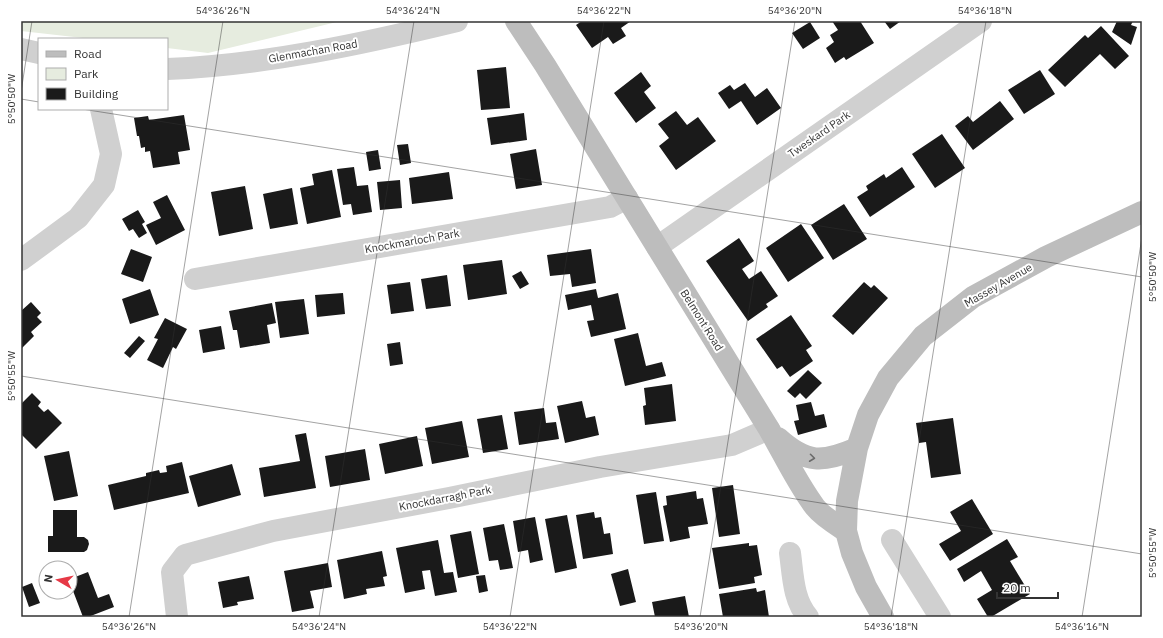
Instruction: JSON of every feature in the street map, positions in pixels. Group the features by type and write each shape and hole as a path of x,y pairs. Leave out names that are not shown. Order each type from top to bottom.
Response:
{"main road":[{"name":"Belmont Road","path":"516,21 545,64 769,429 815,507 829,520 846,531"},
{"name":"Massey Avenue","path":"846,531 847,501 857,448 868,416 888,378 923,336 973,297 1046,257 1142,212"},
{"path":"769,429 790,449 811,459 839,456 857,448"},
{"path":"846,531 852,553 866,587 883,617"}],"street":[{"name":"Glenmachan Road","path":"168,69 286,57 380,40 457,21"},
{"name":"Tweskard Park","path":"657,247 981,21"},
{"path":"21,49 38,53"},
{"path":"21,260 78,218 104,185 111,154 102,110"},
{"name":"Knockmarloch Park","path":"195,279 610,207 627,198"},
{"name":"Knockdarragh Park","path":"177,617 172,572 185,554 273,531 600,467 732,445 769,429"},
{"path":"892,540 940,617"},
{"path":"790,553 794,583 799,604 808,617"}],"green space":[{"path":"21,21 341,21 208,53 168,48 168,38 83,38 21,31"}],"building":[{"path":"582,21 631,21 621,28 626,36 613,44 608,37 592,48 576,25"},
{"path":"832,21 860,21 874,43 846,60 844,57 835,63 826,48 834,42 830,35 838,30"},
{"path":"884,21 901,21 890,29"},
{"path":"1117,21 1133,21 1131,25 1137,27 1131,45 1112,32"},
{"path":"810,22 820,38 803,49 792,33"},
{"path":"1101,26 1129,56 1115,69 1100,54 1065,87 1048,70 1085,35 1088,38"},
{"path":"506,67 510,108 481,110 477,70"},
{"path":"1040,70 1055,94 1024,114 1008,90"},
{"path":"641,72 651,86 644,92 656,108 636,123 614,93"},
{"path":"745,83 755,97 767,88 781,108 757,125 741,101 729,109 718,93 730,85 734,90"},
{"path":"1000,101 1014,119 973,150 955,126 968,116 973,122"},
{"path":"676,111 687,125 698,117 716,141 676,170 659,146 669,138 658,124"},
{"path":"524,113 527,140 491,145 487,118"},
{"path":"184,115 190,150 178,152 180,164 153,168 150,151 145,152 145,147 141,148 134,118 148,116 149,120"},
{"path":"942,134 965,168 935,188 912,154"},
{"path":"408,144 411,163 400,165 397,145"},
{"path":"536,149 542,185 516,189 510,154"},
{"path":"378,150 381,169 369,171 366,152"},
{"path":"354,167 357,186 368,185 372,212 353,215 351,204 343,205 337,169"},
{"path":"902,167 915,187 870,217 857,197 868,190 866,186 884,174 886,178"},
{"path":"332,170 341,217 307,224 300,188 314,185 312,174"},
{"path":"449,172 453,199 412,204 409,178"},
{"path":"400,180 402,208 380,210 377,182"},
{"path":"245,186 253,229 219,236 211,192"},
{"path":"292,188 298,224 270,229 263,194"},
{"path":"167,195 185,230 156,245 146,225 161,218 153,202"},
{"path":"844,204 867,239 833,260 811,225"},
{"path":"138,210 145,222 142,224 147,233 139,238 133,229 129,231 122,219"},
{"path":"801,224 824,258 788,282 766,248"},
{"path":"739,238 754,261 742,269 749,279 761,271 778,296 766,304 768,307 748,321 706,261"},
{"path":"131,249 152,257 143,282 121,274"},
{"path":"591,249 596,283 572,287 570,274 550,276 547,255"},
{"path":"502,260 507,294 468,300 463,265"},
{"path":"521,271 529,284 520,289 512,276"},
{"path":"447,275 451,306 426,309 421,279"},
{"path":"410,282 414,311 391,314 387,285"},
{"path":"864,282 871,288 874,285 888,298 853,335 832,316"},
{"path":"150,289 159,315 130,324 122,299"},
{"path":"596,289 598,298 618,293 626,329 591,337 587,321 594,320 591,305 568,310 565,295"},
{"path":"343,293 345,314 317,317 315,295"},
{"path":"304,299 309,334 280,338 275,302"},
{"path":"31,302 41,313 37,317 42,322 31,332 34,336 21,349 21,311"},
{"path":"272,303 276,323 267,325 270,343 240,348 237,330 233,330 229,311"},
{"path":"791,315 812,346 806,350 813,361 790,377 782,366 777,369 756,339"},
{"path":"165,318 187,329 176,349 173,347 163,368 147,360 158,339 154,338"},
{"path":"221,326 225,349 203,353 199,330"},
{"path":"638,333 646,366 662,362 666,376 625,386 614,339"},
{"path":"139,336 145,341 130,358 124,353"},
{"path":"400,342 403,364 390,366 387,344"},
{"path":"808,370 822,383 806,399 800,393 795,398 787,391"},
{"path":"672,384 676,421 645,425 643,406 646,405 644,388"},
{"path":"32,393 41,402 38,406 44,412 48,409 62,423 36,449 21,434 21,404"},
{"path":"582,401 586,418 595,416 599,435 565,443 557,406"},
{"path":"811,402 815,416 824,414 827,427 798,435 794,421 799,420 796,405"},
{"path":"544,408 546,423 556,422 559,439 519,445 514,412"},
{"path":"502,415 508,449 483,453 477,419"},
{"path":"953,418 961,474 931,478 926,442 919,443 916,423"},
{"path":"462,421 469,457 432,464 425,428"},
{"path":"306,433 316,488 264,497 259,468 300,461 295,435"},
{"path":"417,436 423,466 385,474 379,444"},
{"path":"365,449 370,480 330,487 325,456"},
{"path":"69,451 78,496 54,501 44,456"},
{"path":"182,462 189,493 114,510 108,485 146,476 146,473 159,470 160,473 167,472 166,466"},
{"path":"232,464 241,495 198,507 189,476"},
{"path":"733,485 740,534 719,537 712,488"},
{"path":"696,491 697,499 703,498 708,524 688,527 690,538 670,542 663,506 667,505 666,496"},
{"path":"656,492 664,541 644,544 636,495"},
{"path":"972,499 993,534 950,561 939,544 961,531 950,512"},
{"path":"53,510 77,510 77,537 84,537 88,540 89,544 87,550 84,552 48,552 48,536 53,536"},
{"path":"594,512 595,518 601,517 604,534 610,533 613,554 583,559 576,515"},
{"path":"567,515 577,568 555,573 545,519"},
{"path":"535,517 543,560 530,563 528,550 518,552 513,521"},
{"path":"504,524 513,568 500,570 498,560 489,561 483,528"},
{"path":"471,531 479,574 458,578 450,535"},
{"path":"1007,539 1018,557 1010,561 1030,594 991,617 988,617 977,599 992,590 981,571 964,582 957,569"},
{"path":"438,540 444,573 453,572 457,592 435,596 430,570 422,571 425,589 405,593 396,548"},
{"path":"749,543 749,546 757,545 762,575 754,577 755,583 719,589 712,548"},
{"path":"382,551 387,576 383,577 385,586 366,589 367,594 344,599 337,560"},
{"path":"328,563 332,587 310,591 314,608 292,612 284,571"},
{"path":"628,569 636,602 620,606 611,574"},
{"path":"88,572 98,598 109,594 114,607 88,617 83,617 76,600 78,600 78,576"},
{"path":"485,575 488,591 479,593 476,576"},
{"path":"249,576 254,599 237,602 238,605 223,608 218,582"},
{"path":"32,583 40,603 29,607 22,587"},
{"path":"756,588 757,592 765,590 769,617 723,617 719,594"},
{"path":"685,596 689,617 655,617 652,602"}]}
